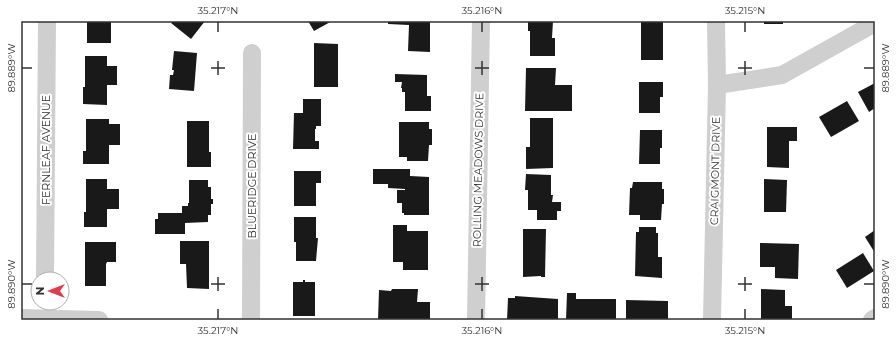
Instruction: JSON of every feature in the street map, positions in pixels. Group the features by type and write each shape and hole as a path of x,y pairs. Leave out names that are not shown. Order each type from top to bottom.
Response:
{"street":[{"name":"FERNLEAF AVENUE","path":"45,271 47,21"},
{"name":"ROLLING MEADOWS DRIVE","path":"476,320 481,21"},
{"name":"CRAIGMONT DRIVE","path":"712,320 717,85 716,21"},
{"path":"717,85 782,75 875,23"},
{"name":"BLUERIDGE DRIVE","path":"251,320 252,53"},
{"path":"21,318 45,314 99,320"}],"building":[{"path":"87,21 111,21 111,43 87,43"},
{"path":"173,21 205,21 191,39 171,23"},
{"path":"308,21 332,21 314,31"},
{"path":"388,21 430,21 430,52 408,51 409,25 388,24"},
{"path":"528,21 553,21 552,38 555,38 555,56 530,56 530,31 528,31"},
{"path":"641,21 663,21 663,60 641,60"},
{"path":"764,21 783,21 783,24 764,24"},
{"path":"314,43 338,44 338,87 314,87"},
{"path":"174,51 197,53 194,91 169,89 170,75 173,75 174,70 172,70"},
{"path":"85,56 107,56 107,66 117,66 117,85 107,85 107,105 83,104 83,87 85,87"},
{"path":"526,68 556,68 555,85 572,85 572,111 525,111"},
{"path":"395,74 427,75 427,96 431,96 431,111 405,111 405,92 402,92 402,82 395,82"},
{"path":"639,82 663,82 663,97 660,97 660,113 639,113"},
{"path":"875,83 875,108 869,112 858,92"},
{"path":"303,99 321,99 321,126 316,126 315,129 315,141 319,141 319,149 293,149 294,113 303,113"},
{"path":"847,101 859,121 831,137 819,117"},
{"path":"530,118 553,118 553,168 526,169 526,147 530,147"},
{"path":"86,119 109,119 109,124 120,124 120,145 109,145 109,164 83,164 83,151 86,151"},
{"path":"187,121 209,121 209,152 211,152 211,167 187,167"},
{"path":"399,122 429,122 429,129 432,129 432,145 429,145 428,161 407,161 407,157 399,157"},
{"path":"767,127 797,127 797,141 789,141 789,168 767,167"},
{"path":"640,130 662,130 660,164 639,164"},
{"path":"373,169 410,169 410,176 429,177 429,215 404,215 404,213 402,213 402,203 397,203 397,190 405,189 388,188 388,184 373,184"},
{"path":"294,171 321,171 321,183 316,183 316,206 294,206"},
{"path":"526,174 551,175 551,195 553,195 552,202 561,202 561,211 557,211 557,220 537,220 537,210 528,210 528,190 525,190"},
{"path":"86,179 107,179 107,189 119,189 119,209 107,209 107,227 84,227 84,212 86,212"},
{"path":"764,179 787,180 786,212 764,212"},
{"path":"189,180 208,180 208,187 211,187 211,199 213,199 213,204 211,204 211,215 208,215 208,222 185,223 185,234 155,234 155,219 158,219 158,213 182,213 182,206 188,206"},
{"path":"633,182 662,182 662,189 664,189 664,204 662,204 661,220 640,220 640,215 629,215 630,188 632,188"},
{"path":"294,217 316,217 316,238 318,238 316,261 296,261"},
{"path":"393,225 407,225 407,231 428,231 428,270 403,270 403,262 393,262"},
{"path":"639,227 656,227 656,233 658,233 658,257 662,257 662,278 635,276 636,232 639,232"},
{"path":"523,229 546,229 545,277 523,277"},
{"path":"875,230 875,253 865,237"},
{"path":"180,241 209,241 209,289 187,288 186,264 180,264"},
{"path":"85,242 116,242 116,262 107,262 106,264 106,286 85,286"},
{"path":"760,243 799,244 798,279 775,278 775,267 760,267"},
{"path":"863,253 874,271 847,288 836,270"},
{"path":"303,280 305,280 305,282 315,282 315,316 293,316 293,282 303,282"},
{"path":"392,289 418,289 417,302 430,302 430,320 378,320 379,290 391,291"},
{"path":"761,289 785,290 785,306 792,306 792,320 761,320"},
{"path":"567,293 576,293 576,299 616,299 616,320 566,320"},
{"path":"515,296 558,299 558,320 507,320 508,298 515,298"},
{"path":"626,300 668,301 668,320 626,320"}]}
